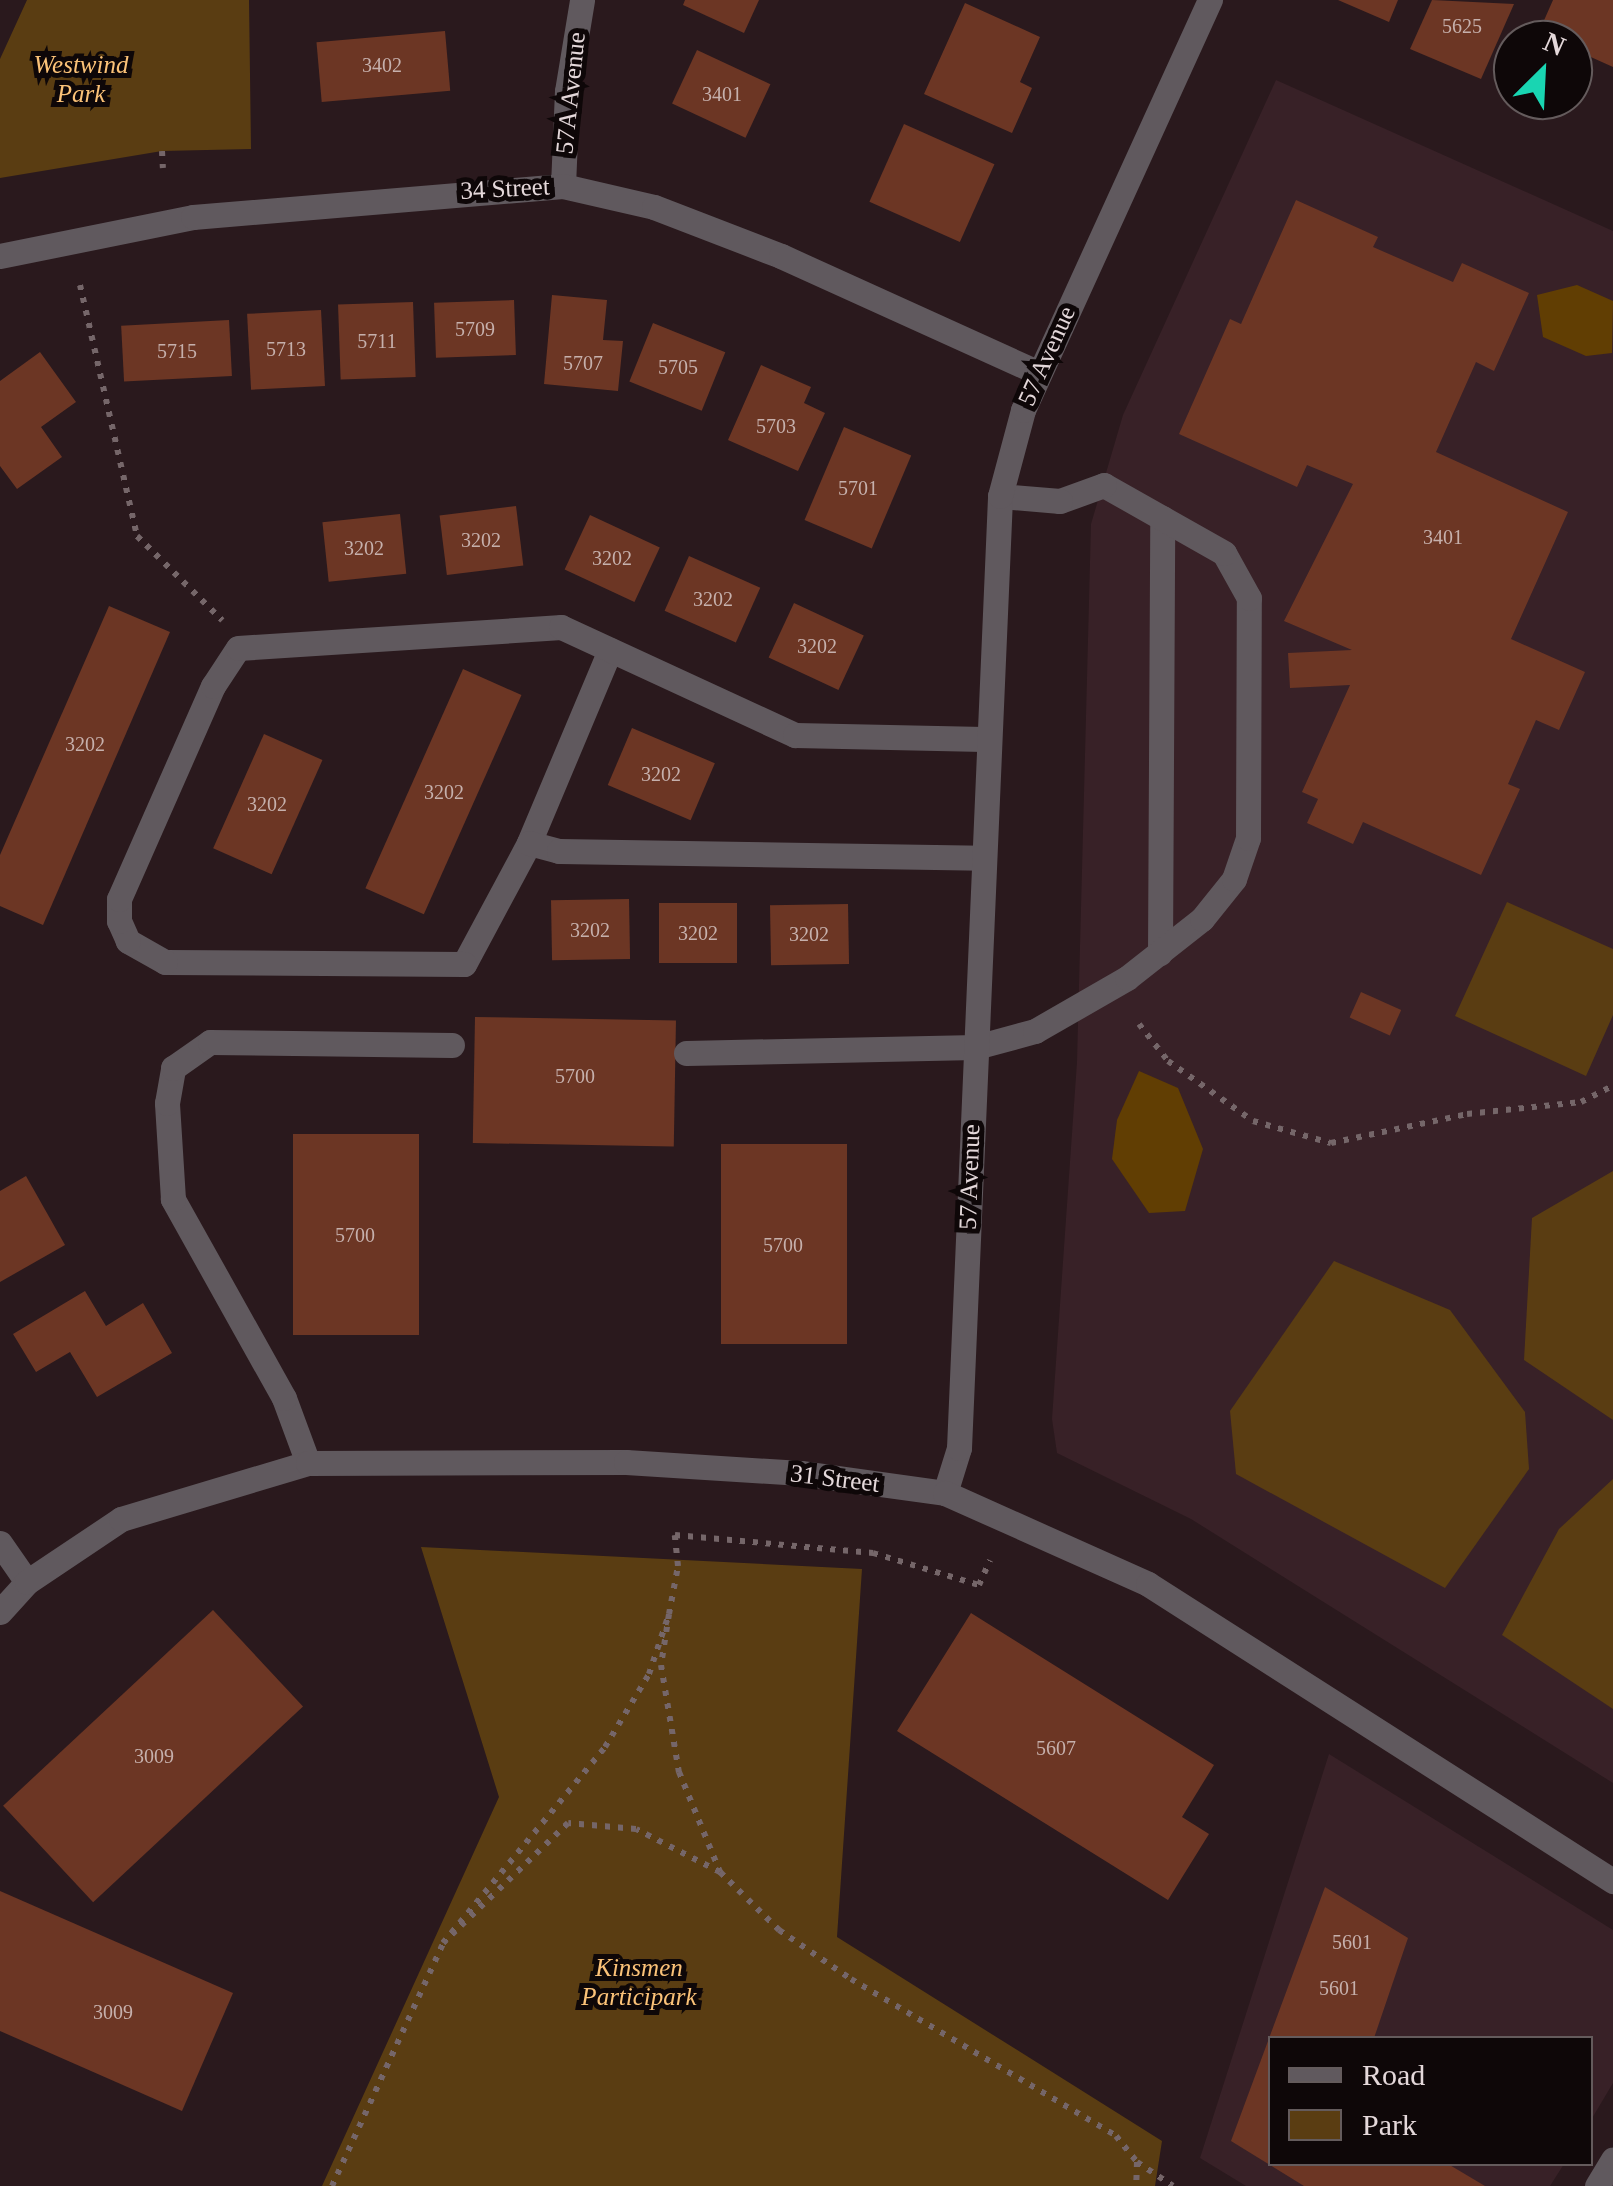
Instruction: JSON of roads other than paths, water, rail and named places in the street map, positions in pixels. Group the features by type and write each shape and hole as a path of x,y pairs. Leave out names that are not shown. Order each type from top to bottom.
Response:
{"street":[{"name":"57A Avenue","path":"563,186 567,91 582,0"},
{"name":"57 Avenue","path":"944,1493 960,1448 984,739 1000,496 1008,449 1210,0"},
{"name":"34 Street","path":"0,256 193,217 563,186 654,207 781,256 1039,373"},
{"path":"686,1053 976,1047 1034,1031 1160,953 1202,919 1234,879 1248,838 1249,598 1224,553 1104,486 1060,502 1000,496"},
{"path":"1160,953 1162,518"},
{"path":"610,650 529,843 464,964 165,962 128,941 119,922 119,899 213,686 238,648 561,627 796,735 984,739"},
{"path":"529,843 559,851 982,858"},
{"path":"308,1463 284,1398 172,1200 166,1103 174,1068 210,1042 452,1045"},
{"name":"31 Street","path":"28,1582 121,1519 308,1463 626,1462 801,1473 944,1493 1148,1584 1613,1880"},
{"path":"0,1542 28,1582 0,1612"},
{"path":"1597,2186 1613,2160"}],"park label":[{"name":"Westwind Park","path":"81,80"},
{"name":"Kinsmen Participark","path":"639,1984"}]}
